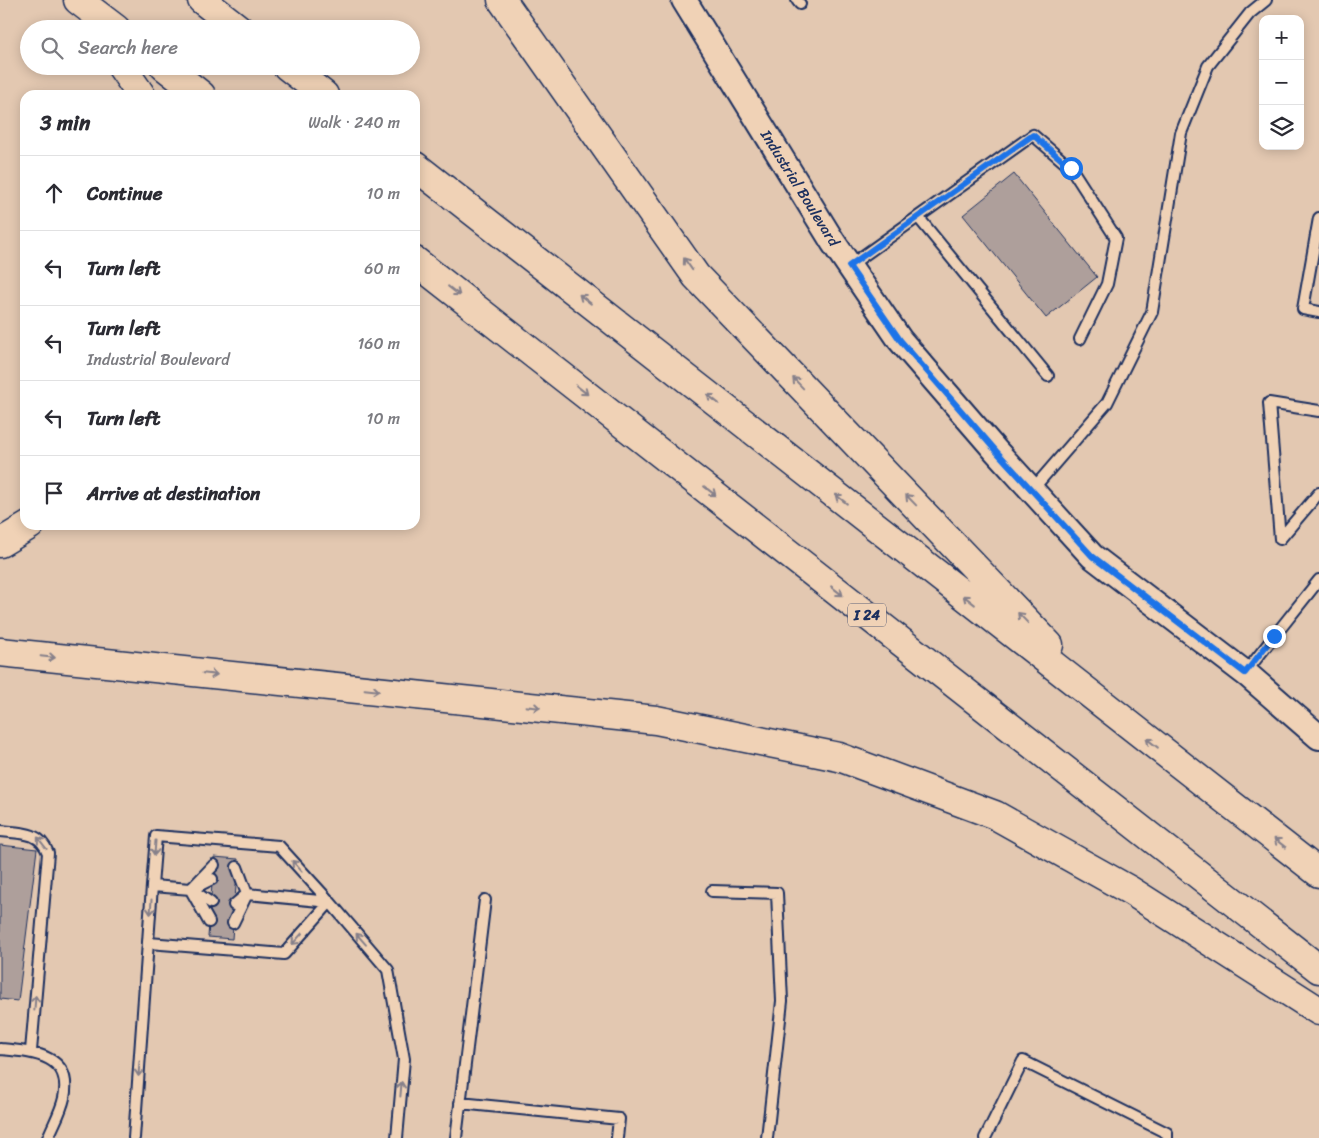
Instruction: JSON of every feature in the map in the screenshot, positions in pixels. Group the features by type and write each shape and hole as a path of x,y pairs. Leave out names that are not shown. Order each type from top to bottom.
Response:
{"highway":[{"path":"74,0 88,20"},
{"path":"78,0 104,20"},
{"path":"202,0 228,20"},
{"path":"502,0 696,276 1117,716"},
{"path":"127,75 138,90"},
{"path":"175,75 195,90"},
{"path":"298,75 318,90"},
{"path":"420,170 1319,873"},
{"name":"I 24","path":"420,265 1319,970"},
{"path":"0,542 21,530"},
{"path":"0,652 656,720 840,757 995,815 1130,890 1319,1011"}],"street":[{"name":"Industrial Boulevard","path":"684,0 849,266 900,340 1092,556 1245,673 1319,737"}],"lane":[{"path":"1032,490 1107,403 1152,312 1180,133 1208,66 1250,13 1266,0"},
{"path":"849,266 1033,135 1071,168 1116,238 1107,284 1080,339"},
{"path":"918,217 1048,376"},
{"path":"1319,218 1303,309 1319,312"},
{"path":"1319,411 1269,402 1280,539 1319,493"},
{"path":"1245,673 1319,580"},
{"path":"0,831 27,833 38,837 48,853 31,1052"},
{"path":"134,1138 156,836 279,846 388,970 404,1059 396,1138"},
{"path":"191,889 214,865"},
{"path":"233,923 247,894 237,867"},
{"path":"152,886 191,889 212,880"},
{"path":"236,881 247,894 330,902"},
{"path":"191,889 211,903"},
{"path":"191,889 209,922"},
{"path":"712,891 777,893 782,1001 767,1138"},
{"path":"234,905 247,894"},
{"path":"456,1138 485,900"},
{"path":"149,943 284,954 330,902"},
{"path":"0,1049 31,1052 49,1057 61,1070 65,1084 64,1099 48,1138"},
{"path":"985,1138 1024,1061 1167,1133 1167,1138"},
{"path":"460,1103 619,1118 617,1138"}],"building":[{"path":"1014,174 1097,277 1046,318 963,215"},
{"path":"0,845 37,849 18,1001 0,999"},
{"path":"214,857 238,859 232,939 208,937"}],"route":[{"path":"1071,168 1033,135 849,266 900,340 996,451 1092,556 1245,673 1274,636"}]}
